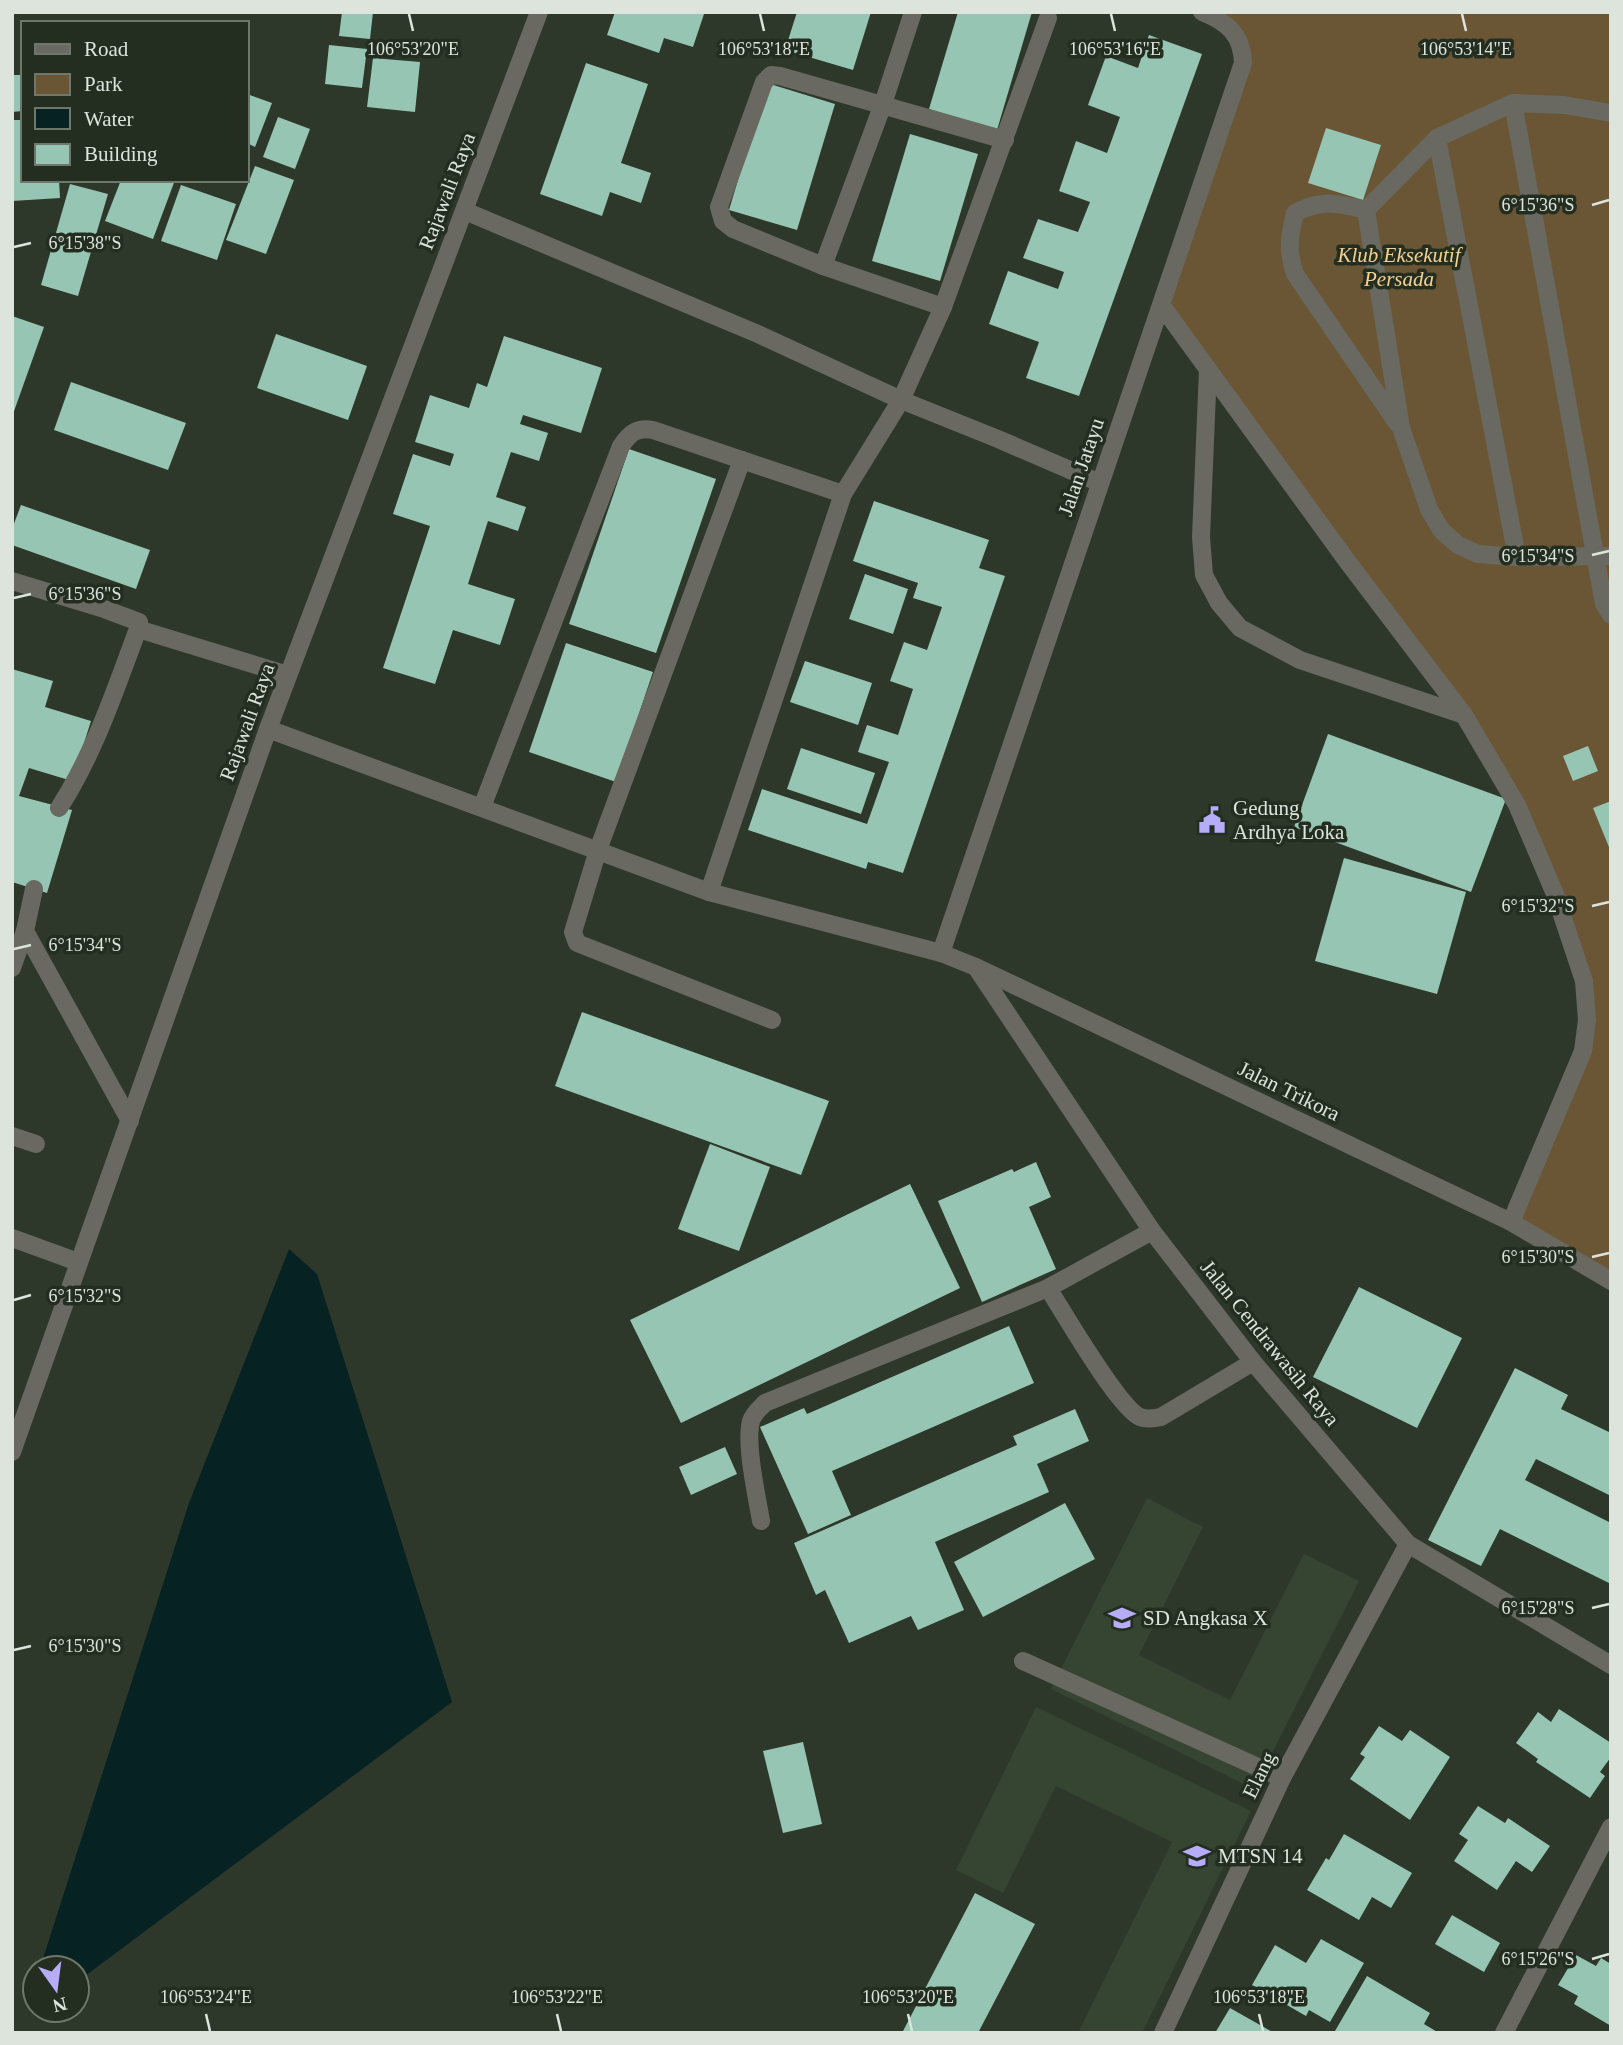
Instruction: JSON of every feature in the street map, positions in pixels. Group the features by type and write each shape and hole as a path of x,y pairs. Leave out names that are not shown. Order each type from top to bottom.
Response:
{"street":[{"name":"Rajawali Raya","path":"12,1452 268,729 538,12"},
{"path":"823,266 883,104 913,12"},
{"name":"Jalan Jatayu","path":"941,953 1243,63 1242,52 1230,27 1223,20 1202,12"},
{"path":"709,892 843,494 901,400 943,307 1048,18"},
{"path":"943,307 823,266 733,229 723,221 720,214 722,200 764,82 771,75 779,76 1005,140"},
{"path":"1366,210 1437,138 1513,103 1564,105 1611,113"},
{"path":"1513,103 1604,555 1604,604 1611,615"},
{"path":"1437,138 1517,557"},
{"path":"1366,210 1336,203 1313,204 1295,213 1289,237 1289,256 1295,274 1401,428"},
{"path":"1366,210 1401,428 1429,509 1441,530 1458,545 1478,554 1517,557 1604,555"},
{"path":"464,211 758,334 901,400 1100,483"},
{"path":"1162,306 1347,561 1464,715 1517,805 1555,894 1584,981 1587,1020 1583,1051 1511,1222"},
{"path":"1208,369 1201,537 1204,575 1219,603 1240,628 1300,660 1464,715"},
{"path":"482,807 626,438 638,429 646,429 843,494"},
{"path":"742,460 598,850 573,932 577,943 772,1020"},
{"path":"12,581 139,622 99,735 59,808"},
{"path":"138,629 288,675"},
{"name":"Jalan Trikora","path":"268,729 709,892 941,953 976,967 1511,1222 1611,1281"},
{"path":"12,968 25,931 34,888"},
{"path":"25,931 130,1121"},
{"name":"Jalan Cendrawasih Raya","path":"976,967 1152,1231 1253,1362 1408,1544 1611,1665"},
{"path":"12,1136 36,1144"},
{"path":"761,1521 751,1456 750,1429 754,1415 765,1404 1048,1288 1152,1231"},
{"path":"12,1238 78,1262"},
{"path":"1048,1288 1112,1387 1140,1417 1161,1417 1253,1362"},
{"name":"Elang","path":"1163,2033 1282,1778 1408,1544"},
{"path":"1023,1661 1282,1778"},
{"path":"1504,2033 1611,1827"}],"shaded area":[{"name":"SD Angkasa X","path":"1147,1498 1203,1527 1139,1655 1230,1700 1304,1554 1359,1581 1254,1789 1051,1689"},
{"name":"MTSN 14","path":"1036,1707 1251,1811 1142,2033 1078,2033 1172,1842 1056,1786 1003,1893 956,1870"}],"green space":[{"name":"Klub Eksekutif Persada","path":"1207,12 1611,12 1611,1281 1511,1222 1587,1020 1584,981 1517,805 1162,306 1243,63 1235,35"}],"water":[{"path":"289,1249 317,1274 452,1702 91,1972 91,1954 44,1954 189,1503"}],"building":[{"path":"342,12 373,12 370,39 339,36"},
{"path":"615,12 704,14 693,47 664,38 659,53 607,35"},
{"path":"797,12 871,12 853,70 785,50"},
{"path":"958,12 1032,12 997,130 929,109"},
{"path":"1149,35 1202,54 1079,396 1026,378 1039,342 989,324 1008,271 1058,289 1064,272 1023,258 1038,219 1078,232 1090,202 1059,191 1076,141 1107,153 1120,117 1088,105 1106,56 1138,68"},
{"path":"329,45 367,49 362,88 325,84"},
{"path":"373,58 420,62 415,112 367,107"},
{"path":"586,63 648,84 621,163 651,173 641,203 610,192 602,216 540,194"},
{"path":"12,75 21,75 21,111 12,112"},
{"path":"767,83 835,104 797,230 729,210"},
{"path":"248,94 272,103 255,147 248,144"},
{"path":"278,117 310,129 295,169 263,157"},
{"path":"12,120 21,120 21,182 59,182 60,198 12,201"},
{"path":"1326,128 1381,145 1363,200 1308,183"},
{"path":"910,134 978,154 940,281 872,261"},
{"path":"255,166 294,180 266,254 226,240"},
{"path":"120,182 174,182 153,239 105,221"},
{"path":"70,184 108,194 78,296 41,285"},
{"path":"181,185 236,204 217,260 161,241"},
{"path":"12,316 44,327 13,414 12,414"},
{"path":"276,334 367,366 348,420 257,388"},
{"path":"504,336 602,368 581,433 523,415 520,424 548,433 539,461 511,452 496,497 526,507 518,531 488,521 468,584 515,599 500,645 453,630 435,684 383,668 430,526 393,514 413,454 450,466 454,454 415,442 430,395 469,408 477,383 487,387"},
{"path":"71,382 186,423 168,470 54,430"},
{"path":"629,449 716,479 656,653 569,624"},
{"path":"874,501 989,540 979,568 1005,576 903,873 868,862 866,869 748,830 762,789 867,824 889,762 858,752 867,725 898,735 913,689 890,681 904,642 927,650 942,607 913,598 918,583 853,561"},
{"path":"21,505 150,550 136,589 12,545 12,529"},
{"path":"865,574 908,589 893,634 849,619"},
{"path":"566,643 653,672 616,782 529,752"},
{"path":"805,661 872,683 858,725 790,702"},
{"path":"12,669 53,681 45,707 91,721 72,781 29,768 19,796 72,810 47,893 12,882"},
{"path":"1328,734 1506,799 1471,892 1294,827"},
{"path":"1588,746 1598,771 1573,781 1563,756"},
{"path":"801,748 875,773 861,814 787,789"},
{"path":"1611,801 1611,852 1593,808"},
{"path":"1344,858 1466,892 1437,994 1315,961"},
{"path":"582,1012 829,1101 801,1175 555,1086"},
{"path":"710,1144 770,1167 739,1251 678,1229"},
{"path":"1036,1162 1051,1197 1029,1207 1056,1269 982,1302 938,1201 1012,1169 1014,1172"},
{"path":"910,1184 960,1288 681,1423 630,1320"},
{"path":"1359,1287 1462,1338 1417,1428 1313,1377"},
{"path":"1009,1326 1034,1383 832,1471 851,1515 808,1534 760,1427 804,1408 807,1414"},
{"path":"1515,1368 1568,1395 1561,1409 1611,1433 1611,1496 1536,1459 1525,1480 1611,1523 1611,1584 1500,1529 1481,1566 1428,1540"},
{"path":"1075,1409 1089,1441 1037,1464 1049,1492 935,1542 964,1610 918,1630 911,1616 849,1643 825,1590 816,1595 794,1543 1017,1445 1013,1436"},
{"path":"725,1447 737,1474 691,1495 679,1467"},
{"path":"1065,1503 1095,1559 983,1617 954,1562"},
{"path":"1559,1709 1611,1743 1611,1757 1600,1772 1605,1776 1590,1798 1536,1762 1538,1759 1516,1743 1538,1712 1551,1722"},
{"path":"1379,1726 1402,1741 1410,1730 1450,1757 1410,1820 1350,1779 1365,1757 1360,1754"},
{"path":"803,1742 822,1824 783,1833 763,1751"},
{"path":"1478,1806 1505,1823 1508,1818 1550,1846 1532,1872 1516,1861 1497,1890 1454,1861 1468,1840 1459,1834"},
{"path":"1344,1834 1412,1873 1391,1908 1372,1897 1359,1920 1307,1890"},
{"path":"975,1893 1035,1924 978,2033 902,2033"},
{"path":"1452,1915 1500,1943 1484,1972 1435,1944"},
{"path":"1321,1939 1364,1963 1330,2022 1309,2010 1306,2016 1252,1985 1275,1945 1306,1963"},
{"path":"1576,1955 1596,1966 1601,1958 1611,1964 1611,2026 1574,2004 1578,1996 1558,1985"},
{"path":"1367,1976 1430,2013 1424,2024 1439,2033 1335,2031"},
{"path":"1230,2008 1274,2033 1215,2033"}],"place":[{"name":"Gedung Ardhya Loka","path":"1212,820"},
{"name":"SD Angkasa X","path":"1122,1618"},
{"name":"MTSN 14","path":"1197,1856"}]}
